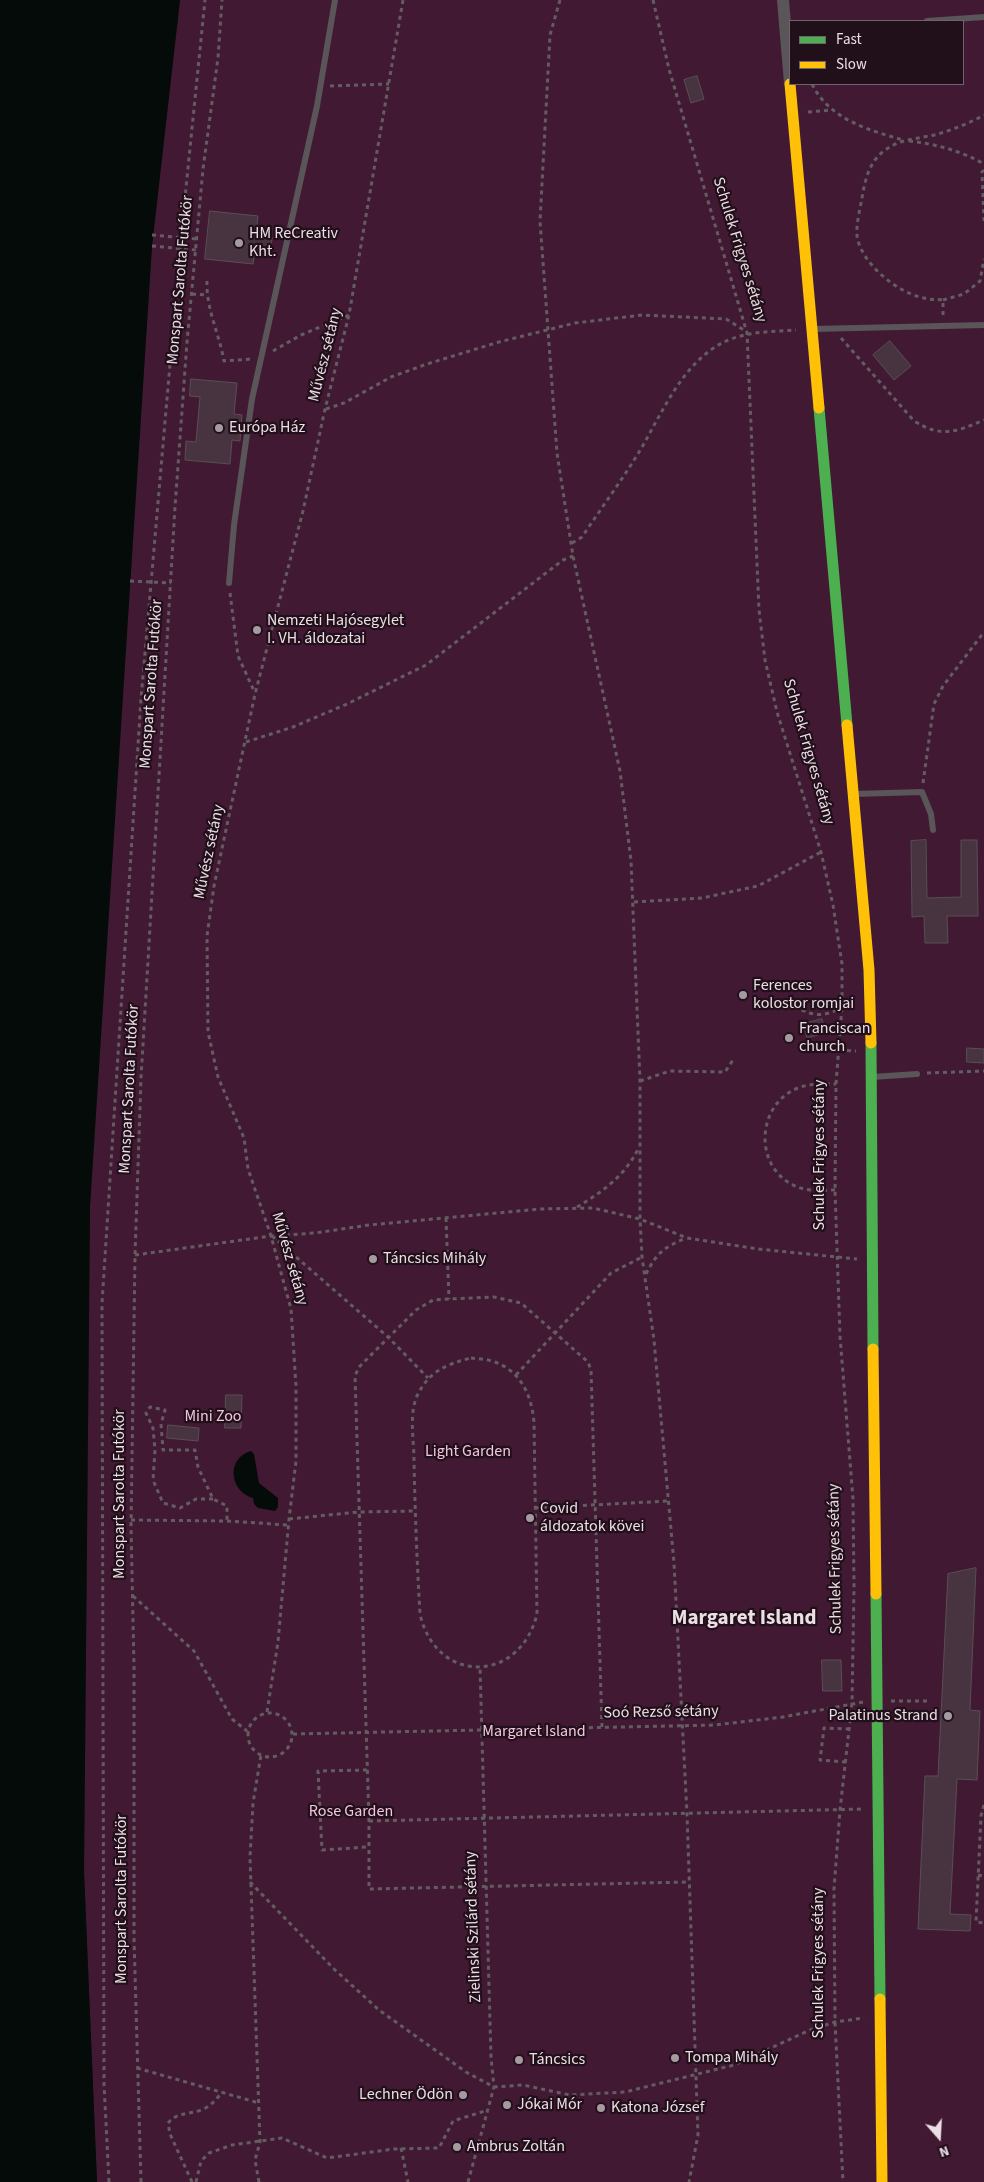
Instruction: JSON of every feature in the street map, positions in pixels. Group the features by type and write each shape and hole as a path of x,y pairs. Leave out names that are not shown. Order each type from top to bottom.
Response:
{"street":[{"name":"Schulek Frigyes sétány","path":"782,0 788,32 789,58"},
{"name":"Schulek Frigyes sétány","path":"790,85 869,970 882,2182"}],"lane":[{"path":"229,582 234,525 252,399 321,86 335,0"},
{"path":"941,20 984,17"},
{"path":"813,329 984,325"},
{"path":"852,794 922,792 930,814 933,830"},
{"path":"871,1077 916,1074"}],"path":[{"path":"109,2182 104,2084 102,1303 115,1081 150,582 181,237 205,0"},
{"name":"Monspart Sarolta Futókör","path":"141,2182 136,2068 131,1520 134,1255 142,1068 171,583 192,294 203,169 218,58 222,0"},
{"name":"Művész sétány","path":"267,1712 278,1642 288,1525 296,1462 296,1386 291,1309 271,1236 248,1168 244,1138 218,1077 208,1032 207,936 212,902 255,694 303,511 325,409 349,314 403,0"},
{"path":"560,0 550,35 540,220 557,453 573,556 620,771 634,902 636,1028 640,1081 639,1146 642,1257 654,1340 669,1500 687,1814 698,2134 689,2182"},
{"name":"Schulek Frigyes sétány","path":"653,0 669,69 747,333 759,610 765,660 777,712 821,852 833,905 842,964 842,1007 836,1084 835,1190 840,1336 853,1499 854,1586 852,1703 840,1810 834,1890 835,2022 843,2182"},
{"path":"321,86 389,84"},
{"path":"813,85 833,110 846,120 904,141 930,143 967,154 984,164"},
{"path":"806,112 833,110"},
{"path":"984,115 938,134 904,141 885,150 876,158 868,172 857,236 869,261 883,276 903,290 923,298 943,300 964,294 980,280 984,259"},
{"path":"984,170 982,172 984,221"},
{"path":"152,235 197,239"},
{"path":"152,246 196,250"},
{"path":"207,280 206,295 208,308 220,340 224,361 261,358 301,335 349,314"},
{"path":"192,294 206,295"},
{"path":"943,300 943,326"},
{"path":"325,409 344,403 391,377 427,364 547,330 575,324 642,315 726,319 747,333"},
{"path":"832,328 914,420 929,430 946,432 964,429 984,420"},
{"path":"572,543 582,537 636,458 671,396 692,368 715,347 747,333 813,329"},
{"path":"246,742 293,728 426,665 562,560 573,556"},
{"path":"130,581 171,583"},
{"path":"229,582 238,656 255,694"},
{"path":"922,792 934,704 943,686 984,632"},
{"path":"634,902 702,898 758,886 821,852"},
{"path":"794,1008 814,1014 834,1012 842,1007"},
{"path":"839,1050 850,1051"},
{"path":"640,1081 670,1072 726,1072 734,1060"},
{"path":"916,1074 984,1071"},
{"path":"835,1190 810,1190 794,1186 779,1175 769,1161 764,1144 765,1126 772,1110 784,1096 799,1088 816,1084 836,1084"},
{"path":"576,1208 613,1183 631,1164 639,1146"},
{"path":"134,1255 369,1225 540,1208 593,1208 640,1219 687,1238 837,1258"},
{"path":"446,1218 449,1298"},
{"path":"271,1236 388,1337 428,1378"},
{"path":"645,1275 654,1258 666,1247 687,1238"},
{"path":"516,1376 611,1273 642,1257"},
{"path":"602,1727 591,1370 588,1362 521,1303 494,1297 433,1300 416,1310 388,1337 359,1367 355,1376 364,1732 369,1821 367,1847 369,1889 688,1882"},
{"path":"471,1358 495,1362 516,1376 526,1389 532,1406 536,1614 533,1630 524,1645 512,1656 497,1664 480,1667 466,1666 452,1661 439,1652 423,1628 420,1614 415,1511 413,1412 418,1394 428,1378 448,1364 471,1358"},
{"path":"162,1450 161,1424 165,1410 150,1407 146,1413 153,1428 155,1450 153,1480 163,1503 180,1508 196,1500 213,1499 227,1506 227,1522"},
{"path":"155,1450 195,1450 198,1466 213,1499"},
{"path":"535,1508 594,1506 669,1500"},
{"path":"289,1519 358,1512 415,1511"},
{"path":"131,1520 288,1525"},
{"path":"132,1595 194,1651 232,1719 247,1731 250,1745 261,1755 276,1756 289,1747 293,1734 286,1718 267,1712 254,1718 247,1731"},
{"name":"Zielinski Szilárd sétány","path":"468,2182 494,2087 491,2057 485,1886 480,1667"},
{"name":"Soó Rezső sétány","path":"293,1734 481,1729 683,1727 749,1722 852,1703 877,1701"},
{"path":"900,1701 929,1702"},
{"path":"846,1762 820,1760 824,1728 849,1729"},
{"path":"259,2182 255,2160 260,2142 250,1882 253,1803 261,1755"},
{"path":"367,1770 318,1771 322,1850 367,1847"},
{"path":"984,1805 976,1922 984,1923"},
{"path":"369,1821 878,1808"},
{"path":"978,1875 984,1876"},
{"path":"250,1882 334,1969 379,2010 466,2072 494,2087 523,2085 570,2095 625,2092 734,2065 810,2030 835,2022 880,2016"},
{"path":"136,2068 259,2103"},
{"path":"192,2182 170,2134 168,2123 174,2116 202,2110 215,2102 222,2092"},
{"path":"196,2182 201,2161 209,2153 232,2145 282,2138 327,2158 401,2148 438,2148 453,2120 488,2110"},
{"path":"401,2148 408,2182"}],"green space":[{"name":"Margaret Island","path":"180,0 984,0 984,2182 97,2182 84,1871 90,1206 152,246"}],"shaded area":[{"path":"0,0 180,0 152,246 90,1206 84,1871 97,2182 0,2182"},
{"path":"251,1451 254,1454 259,1483 278,1498 278,1507 275,1511 258,1508 254,1504 253,1498 239,1489 235,1482 234,1467 237,1460"}],"building":[{"path":"697,76 704,99 691,103 684,80"},
{"name":"HM ReCreativ Kht.","path":"210,211 258,216 256,235 272,237 271,251 255,250 253,264 205,259"},
{"path":"890,341 911,366 894,380 873,355"},
{"name":"Európa Ház","path":"191,379 237,383 234,414 242,415 240,441 232,440 230,464 185,460 186,441 196,442 200,397 190,396"},
{"path":"926,840 927,898 961,897 961,840 977,840 978,916 947,916 948,943 925,943 924,916 912,917 911,841"},
{"path":"822,1019 825,1033 807,1038 803,1024"},
{"path":"967,1048 984,1049 984,1063 967,1062"},
{"path":"226,1395 242,1395 241,1428 225,1428"},
{"path":"168,1425 199,1428 198,1441 167,1438"},
{"path":"976,1568 970,1710 980,1711 977,1780 957,1779 950,1914 971,1915 970,1931 918,1929 925,1776 938,1776 948,1574"},
{"path":"822,1660 841,1660 842,1691 823,1691"}],"traffic: fast":[{"path":"819,408 847,725"},
{"path":"871,1043 873,1349"},
{"path":"876,1594 880,1999"}],"traffic: slow":[{"path":"790,85 819,408"},
{"path":"847,725 869,970 871,1043"},
{"path":"873,1349 876,1594"},
{"path":"880,1999 882,2182"}],"place":[{"name":"HM ReCreativ Kht.","path":"239,243"},
{"name":"Európa Ház","path":"219,428"},
{"name":"Nemzeti Hajósegylet I. VH. áldozatai","path":"257,630"},
{"name":"Ferences kolostor romjai","path":"743,995"},
{"name":"Franciscan church","path":"789,1038"},
{"name":"Táncsics Mihály","path":"373,1259"},
{"name":"Covid áldozatok kövei","path":"530,1518"},
{"name":"Palatinus Strand","path":"948,1716"},
{"name":"Tompa Mihály","path":"675,2058"},
{"name":"Táncsics","path":"519,2060"},
{"name":"Lechner Ödön","path":"463,2095"},
{"name":"Jókai Mór","path":"507,2105"},
{"name":"Katona József","path":"601,2108"},
{"name":"Ambrus Zoltán","path":"457,2147"}],"district":[{"name":"Margaret Island","path":"744,1619"}],"park label":[{"name":"Mini Zoo","path":"213,1417"},
{"name":"Light Garden","path":"468,1452"},
{"name":"Rose Garden","path":"351,1812"}]}
